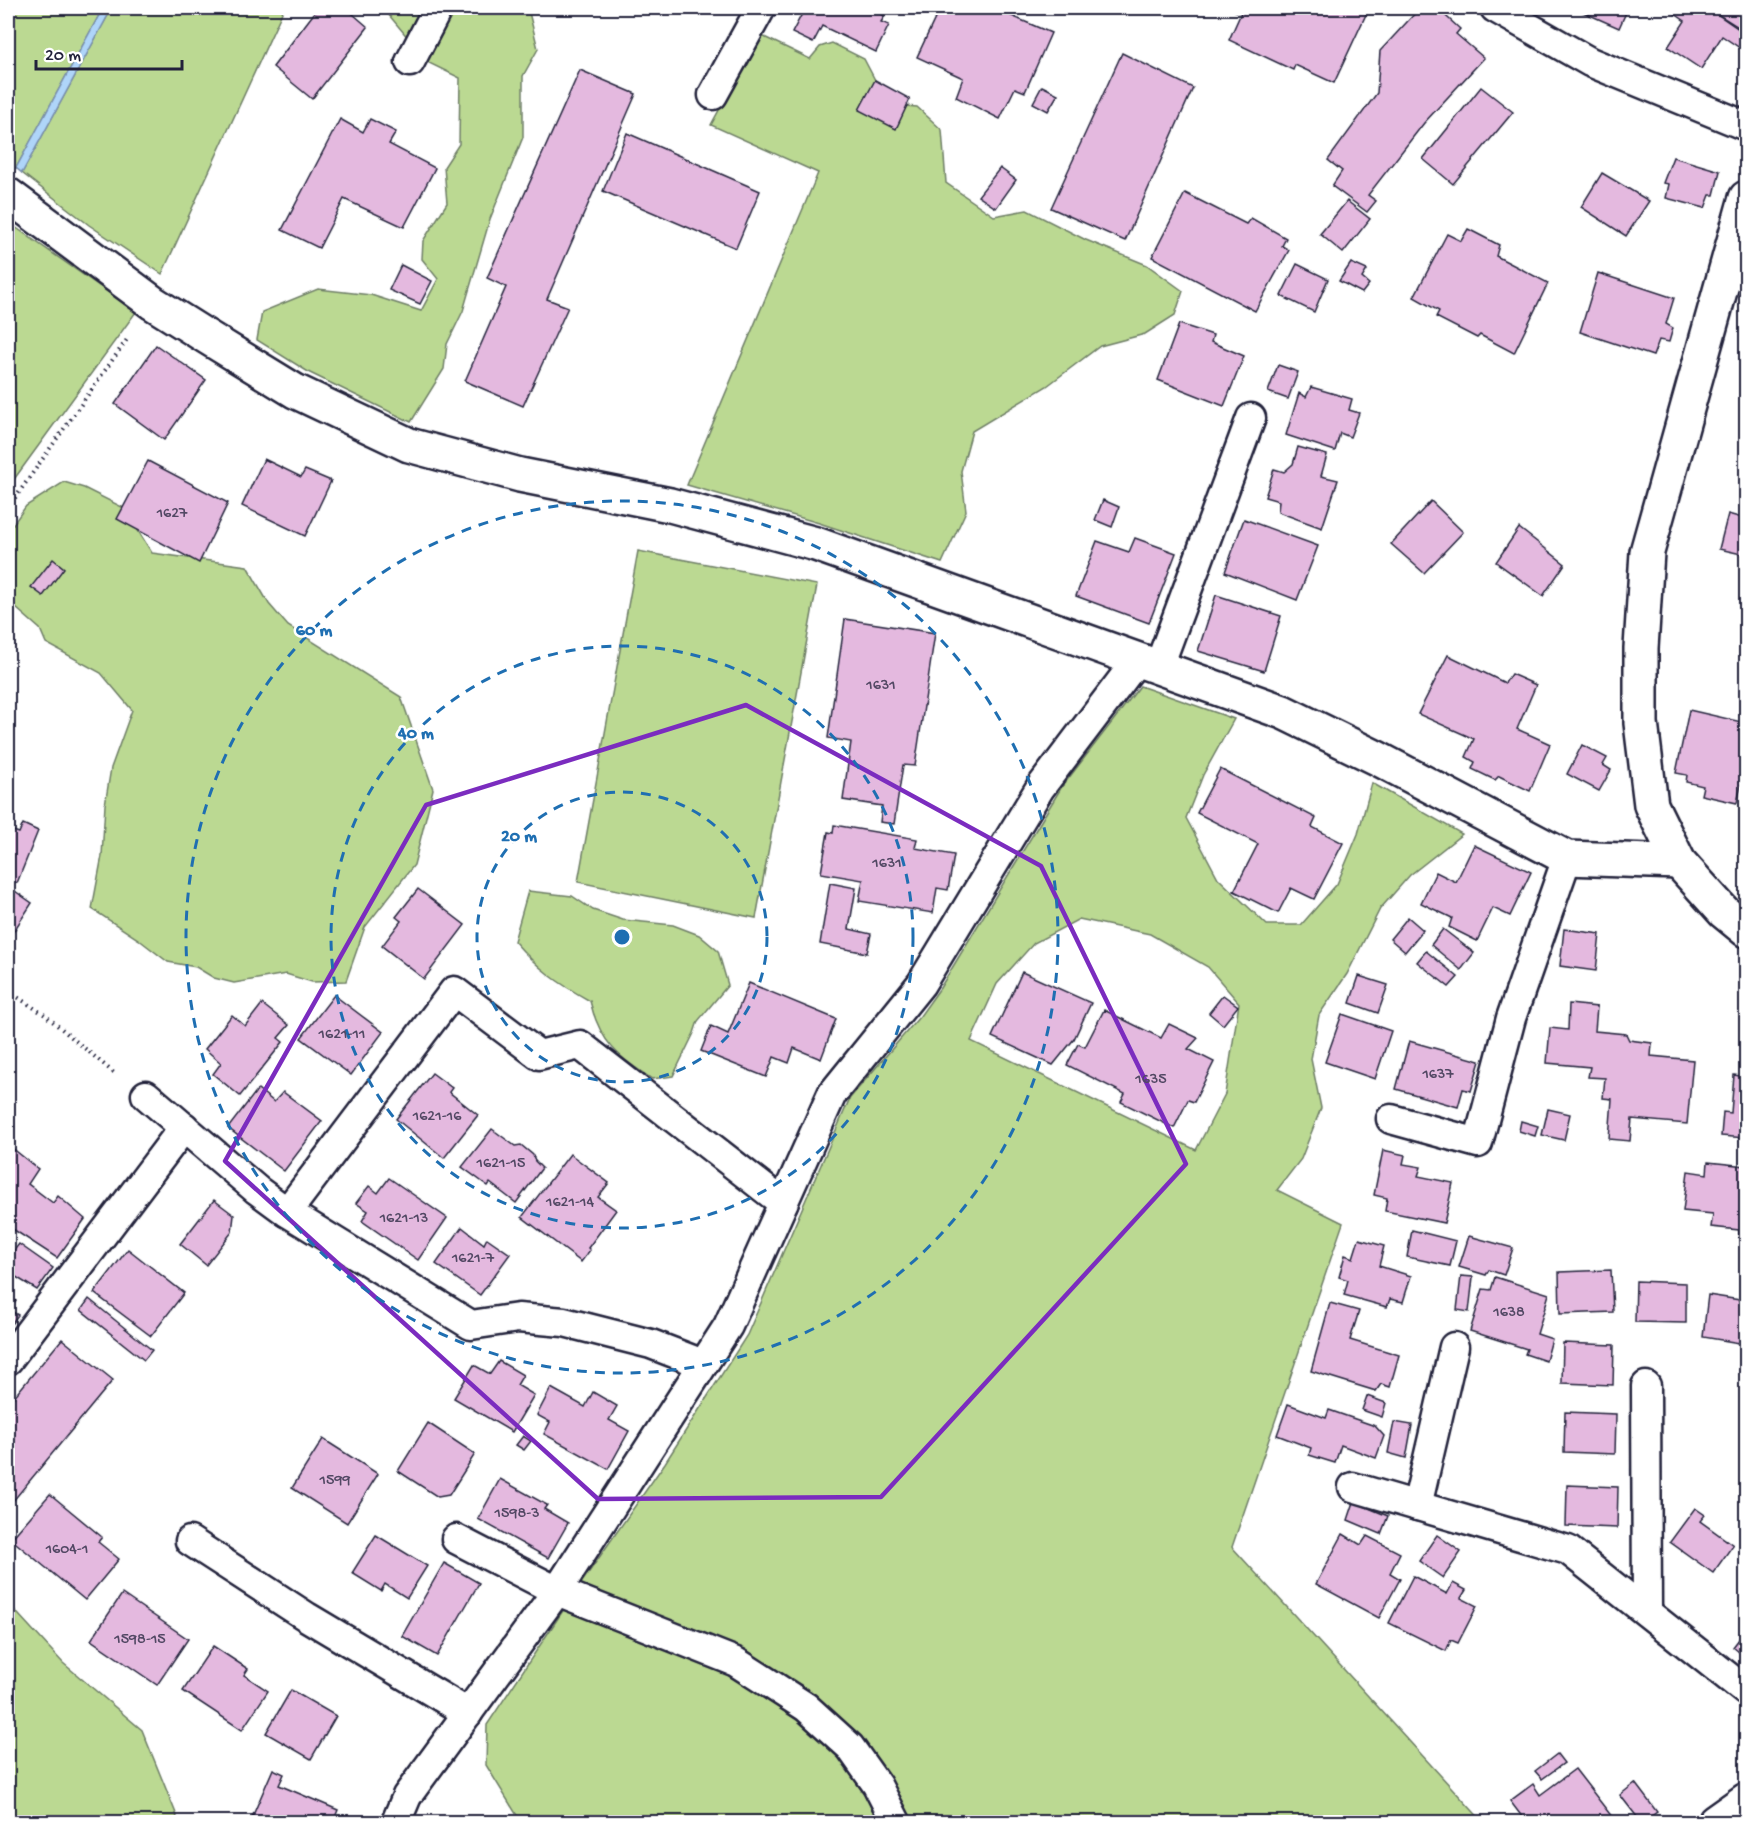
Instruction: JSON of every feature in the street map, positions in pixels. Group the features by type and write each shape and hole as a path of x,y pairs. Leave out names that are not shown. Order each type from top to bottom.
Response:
{"street":[{"path":"8,195 153,303 295,392 410,445 520,475 670,505 816,544 1283,712 1377,758 1567,858 1679,862"},
{"path":"1746,198 1647,552 1641,648 1641,723 1651,805 1679,862 1724,912 1746,930"},
{"path":"1715,1822 1746,1800"}],"lane":[{"path":"410,62 438,8"},
{"path":"712,95 761,8"},
{"path":"1495,8 1590,62 1746,126"},
{"path":"396,1822 408,1796 557,1591 728,1326 832,1094 921,984 1040,788 1149,663 1251,418"},
{"path":"1391,1119 1478,1143 1511,1018 1567,858"},
{"path":"287,1212 454,991 539,1055 580,1046 783,1203"},
{"path":"146,1095 257,1190 287,1212 471,1325 518,1318 564,1322 651,1344 703,1364"},
{"path":"8,1360 184,1127"},
{"path":"1417,1506 1454,1347"},
{"path":"1646,1386 1647,1612"},
{"path":"1353,1487 1568,1550 1746,1691"},
{"path":"456,1539 557,1591 736,1662 806,1707 850,1747 877,1785 896,1822"},
{"path":"190,1541 307,1617 468,1713"}],"path":[{"path":"8,508 153,303"},
{"path":"8,991 45,1015 133,1090 146,1095"}],"highlighted area":[{"path":"746,705 1041,866 1186,1164 881,1497 598,1499 225,1161 426,805"}],"green space":[{"path":"8,8 103,8 16,168 8,162"},
{"path":"112,8 284,8 162,274 89,225 22,173"},
{"path":"383,8 528,8 538,49 523,76 523,137 490,219 463,311 447,344 444,369 411,422 310,373 257,340 262,312 318,289 371,295 421,311 438,279 422,259 423,241 447,203 444,167 459,144 460,78 429,63"},
{"path":"760,35 810,59 820,47 832,43 864,59 875,80 881,104 917,107 942,130 946,183 994,216 1027,210 1086,240 1147,265 1183,291 1175,315 1145,334 1100,346 1047,386 972,431 961,471 966,511 942,563 819,523 687,485 818,173 711,125"},
{"path":"8,222 136,312 12,482 8,478"},
{"path":"64,482 84,488 124,508 152,553 247,566 269,604 288,626 401,697 433,789 414,865 365,927 346,981 312,982 286,974 234,983 214,978 196,967 168,962 92,909 102,856 105,805 111,768 132,710 101,673 46,643 40,629 8,601 8,531 26,506"},
{"path":"638,551 817,585 756,918 578,882"},
{"path":"1140,686 1234,719 1203,775 1186,818 1218,878 1267,925 1301,925 1337,884 1358,834 1372,783 1462,834 1410,875 1380,909 1347,974 1319,1015 1311,1059 1321,1108 1301,1159 1277,1190 1343,1223 1232,1547 1483,1822 521,1822 486,1765 487,1725 665,1463 747,1335 850,1098 920,1016 940,988 1061,788","holes":["1079,919 1150,934 1208,967 1239,1003 1225,1094 1196,1150 971,1041 997,984 1034,943"]},
{"path":"528,891 572,896 593,910 623,920 673,925 699,935 718,951 728,985 698,1021 673,1076 652,1079 629,1063 605,1038 599,1028 590,1001 549,975 514,941"},
{"path":"8,1603 63,1663 142,1730 177,1816 174,1822 8,1822"}],"water":[{"path":"103,8 112,8 22,173 16,168"}],"building":[{"path":"318,8 346,8 368,27 312,99 273,67"},
{"path":"805,8 856,8 870,13 872,9 885,16 881,22 889,25 876,52 822,26 813,43 792,33"},
{"path":"940,8 993,8 1051,33 1025,92 1015,88 1000,119 956,97 963,78 917,57"},
{"path":"1228,8 1369,8 1334,83 1295,65 1293,70 1229,40 1241,13"},
{"path":"1420,8 1437,8 1460,29 1456,34 1484,58 1424,123 1368,195 1376,201 1367,212 1332,186 1342,171 1328,160 1377,93 1380,51"},
{"path":"1574,8 1628,8 1619,28"},
{"path":"1669,8 1708,8 1746,34 1746,52 1722,36 1701,69 1668,47 1685,21"},
{"path":"1708,8 1746,8 1746,32"},
{"path":"1122,53 1193,88 1125,241 1051,208"},
{"path":"580,70 636,94 547,299 568,307 523,406 465,381 506,287 487,278"},
{"path":"875,80 910,99 896,129 859,110"},
{"path":"1042,86 1058,94 1048,111 1033,103"},
{"path":"1481,87 1513,112 1453,184 1423,159"},
{"path":"340,119 363,132 370,119 396,132 389,144 435,168 404,227 344,199 319,248 282,230"},
{"path":"627,133 760,191 736,248 603,191"},
{"path":"1673,157 1720,171 1714,195 1710,195 1705,208 1666,198 1669,184 1663,183"},
{"path":"1000,168 1016,180 996,208 978,196"},
{"path":"1602,173 1649,201 1626,236 1581,207"},
{"path":"1185,193 1246,224 1251,218 1286,238 1282,246 1289,250 1255,311 1152,257"},
{"path":"1347,201 1370,219 1343,253 1320,234"},
{"path":"1468,229 1499,245 1496,256 1548,283 1514,353 1480,335 1477,338 1436,317 1439,311 1414,297 1447,234 1461,241"},
{"path":"1351,263 1367,270 1362,278 1369,284 1362,293 1339,281"},
{"path":"1297,264 1328,279 1314,312 1281,296"},
{"path":"401,265 432,281 420,304 389,290"},
{"path":"1598,273 1674,298 1666,324 1673,328 1669,342 1659,340 1653,356 1580,332"},
{"path":"1179,324 1213,335 1211,342 1244,356 1224,406 1158,380"},
{"path":"156,345 206,380 164,440 115,404"},
{"path":"1278,365 1298,372 1288,399 1268,392"},
{"path":"1311,387 1352,399 1349,410 1359,413 1350,437 1340,433 1335,451 1286,435 1299,393 1306,397"},
{"path":"1298,447 1327,455 1321,476 1338,480 1322,528 1278,512 1279,501 1265,497 1274,469 1284,472 1293,464"},
{"path":"264,459 301,477 305,470 331,481 305,536 242,506"},
{"path":"148,461 228,503 199,563 117,519"},
{"path":"1103,500 1119,507 1112,527 1095,520"},
{"path":"1431,501 1463,532 1424,573 1391,544"},
{"path":"1728,514 1746,519 1746,555 1719,549"},
{"path":"1244,519 1318,546 1297,600 1225,572"},
{"path":"1519,528 1565,564 1543,596 1496,562"},
{"path":"1135,538 1176,553 1149,623 1076,596 1097,541 1129,552"},
{"path":"53,559 64,568 43,596 31,587"},
{"path":"1216,595 1281,616 1264,671 1198,651"},
{"path":"845,619 935,633 915,766 903,765 894,824 880,822 882,806 843,800 851,742 828,738"},
{"path":"1448,655 1505,683 1511,674 1536,685 1517,729 1550,744 1530,791 1499,776 1495,780 1472,769 1475,762 1466,757 1474,739 1418,714"},
{"path":"1689,710 1746,723 1746,767 1737,803 1701,795 1703,786 1686,782 1687,775 1676,773"},
{"path":"1582,745 1607,758 1603,765 1611,770 1599,791 1567,774"},
{"path":"1220,769 1316,818 1312,827 1343,843 1314,899 1291,888 1278,913 1234,891 1258,844 1197,813"},
{"path":"23,824 38,831 17,883 8,879 8,829 19,833"},
{"path":"834,825 917,839 915,848 954,855 948,890 937,888 933,913 859,901 863,880 821,873 828,832 833,833"},
{"path":"1474,845 1531,872 1510,916 1493,908 1477,941 1449,927 1452,918 1421,903 1436,872 1456,882"},
{"path":"830,883 856,888 849,929 871,934 867,953 820,944"},
{"path":"12,889 32,903 8,940 8,896"},
{"path":"418,889 465,925 424,979 382,946 401,921 396,917"},
{"path":"1408,917 1423,930 1405,952 1390,939"},
{"path":"1443,929 1474,953 1461,970 1431,945"},
{"path":"1564,929 1600,934 1596,971 1560,966"},
{"path":"1426,951 1458,977 1449,987 1417,962"},
{"path":"1022,972 1091,1003 1074,1039 1053,1065 992,1037"},
{"path":"1359,976 1388,985 1378,1013 1350,1003"},
{"path":"749,983 836,1019 821,1059 794,1048 789,1063 774,1057 766,1077 701,1051 711,1026 728,1034"},
{"path":"334,995 383,1032 351,1075 301,1038"},
{"path":"1223,995 1238,1006 1223,1025 1209,1013"},
{"path":"262,1004 289,1025 278,1038 283,1042 240,1096 213,1074 221,1063 205,1049 232,1015 245,1026"},
{"path":"1569,1004 1597,1007 1595,1031 1626,1034 1629,1040 1652,1043 1651,1056 1693,1060 1687,1124 1632,1119 1630,1141 1609,1139 1612,1099 1603,1098 1605,1078 1588,1077 1590,1067 1547,1063 1550,1028 1568,1030"},
{"path":"1104,1010 1161,1038 1169,1024 1198,1038 1188,1049 1214,1062 1194,1102 1188,1100 1174,1128 1121,1102 1125,1094 1067,1065 1078,1044 1085,1047"},
{"path":"1342,1014 1391,1031 1375,1079 1325,1062"},
{"path":"1409,1041 1480,1061 1471,1091 1463,1089 1458,1107 1396,1089"},
{"path":"432,1073 452,1088 449,1092 478,1115 444,1158 396,1119"},
{"path":"1734,1075 1746,1077 1746,1138 1721,1136 1723,1112 1731,1113"},
{"path":"258,1089 274,1102 283,1092 322,1121 284,1171 228,1128"},
{"path":"1548,1109 1570,1114 1564,1140 1542,1135"},
{"path":"1521,1121 1538,1126 1535,1136 1519,1131"},
{"path":"492,1129 515,1146 521,1145 533,1155 542,1168 516,1203 490,1183 488,1186 462,1167"},
{"path":"11,1147 38,1169 28,1184 53,1203 58,1196 85,1219 57,1258 8,1226 8,1152"},
{"path":"1383,1150 1405,1155 1403,1164 1421,1167 1418,1176 1453,1183 1444,1223 1385,1211 1387,1198 1374,1195"},
{"path":"570,1154 609,1183 598,1197 616,1210 588,1248 590,1250 581,1262 522,1217"},
{"path":"1708,1162 1746,1166 1746,1238 1739,1237 1739,1230 1711,1227 1713,1214 1683,1211 1688,1171 1707,1174"},
{"path":"389,1178 447,1218 418,1260 362,1221 368,1211 356,1203 369,1186 378,1193"},
{"path":"214,1200 234,1215 232,1232 206,1265 180,1244"},
{"path":"462,1227 484,1244 487,1238 510,1254 480,1295 436,1264"},
{"path":"1412,1230 1456,1241 1450,1266 1407,1257"},
{"path":"1469,1236 1513,1248 1504,1275 1489,1270 1486,1275 1459,1267"},
{"path":"1359,1239 1384,1246 1379,1266 1411,1276 1403,1302 1390,1299 1387,1307 1344,1295 1348,1280 1339,1277 1345,1255 1353,1258"},
{"path":"19,1244 53,1268 37,1290 8,1272 8,1258"},
{"path":"128,1249 184,1293 151,1336 94,1293"},
{"path":"1611,1270 1613,1312 1560,1314 1559,1272"},
{"path":"1461,1276 1473,1277 1469,1312 1457,1310"},
{"path":"1495,1277 1549,1294 1537,1334 1552,1339 1546,1361 1525,1354 1527,1349 1470,1331 1483,1289 1491,1290"},
{"path":"1636,1281 1686,1283 1686,1323 1635,1322"},
{"path":"8,1294 16,1301 9,1310 18,1315 8,1328"},
{"path":"1708,1295 1746,1301 1746,1344 1703,1337"},
{"path":"89,1299 152,1350 144,1360 81,1310"},
{"path":"1330,1303 1359,1311 1350,1340 1399,1355 1390,1387 1381,1384 1376,1391 1311,1371"},
{"path":"62,1339 113,1380 8,1507 8,1404"},
{"path":"1563,1343 1614,1345 1613,1385 1562,1383"},
{"path":"499,1361 523,1375 517,1385 534,1395 512,1432 454,1398 474,1365 490,1374"},
{"path":"551,1388 585,1407 593,1392 617,1406 609,1420 629,1431 608,1469 544,1434 550,1422 537,1415"},
{"path":"1367,1396 1386,1403 1382,1417 1362,1410"},
{"path":"1288,1404 1326,1418 1329,1410 1375,1426 1384,1436 1376,1458 1341,1445 1335,1463 1309,1455 1311,1448 1277,1435"},
{"path":"1565,1412 1616,1414 1615,1454 1564,1452"},
{"path":"1394,1422 1412,1425 1406,1458 1388,1453"},
{"path":"428,1423 475,1454 449,1495 438,1497 398,1471"},
{"path":"523,1436 531,1441 524,1450 516,1445"},
{"path":"323,1439 378,1474 347,1523 292,1488"},
{"path":"500,1479 547,1505 544,1509 568,1523 548,1558 478,1519"},
{"path":"1567,1485 1618,1487 1617,1528 1566,1526"},
{"path":"50,1494 102,1537 98,1542 119,1559 85,1600 11,1539"},
{"path":"1354,1502 1388,1516 1381,1534 1348,1520"},
{"path":"1695,1508 1705,1515 1700,1521 1733,1545 1713,1573 1670,1542"},
{"path":"1343,1534 1361,1545 1367,1536 1400,1553 1390,1573 1400,1579 1379,1618 1316,1584"},
{"path":"376,1535 427,1566 407,1598 385,1584 381,1591 352,1573"},
{"path":"1437,1535 1461,1552 1443,1578 1419,1561"},
{"path":"444,1563 479,1583 437,1656 402,1636"},
{"path":"1413,1576 1447,1594 1453,1583 1466,1590 1461,1598 1477,1606 1458,1643 1451,1640 1446,1651 1389,1623"},
{"path":"122,1594 188,1639 157,1685 91,1640"},
{"path":"1746,1630 1746,1658 1733,1647"},
{"path":"213,1646 248,1669 244,1675 268,1691 242,1730 183,1691"},
{"path":"291,1690 336,1716 311,1759 266,1733"},
{"path":"1557,1754 1564,1763 1542,1779 1535,1771"},
{"path":"273,1769 284,1774 279,1785 338,1810 333,1822 250,1822"},
{"path":"1575,1769 1616,1822 1526,1822 1510,1801 1533,1784 1540,1795"},
{"path":"1635,1783 1657,1812 1643,1822 1620,1795"}]}
